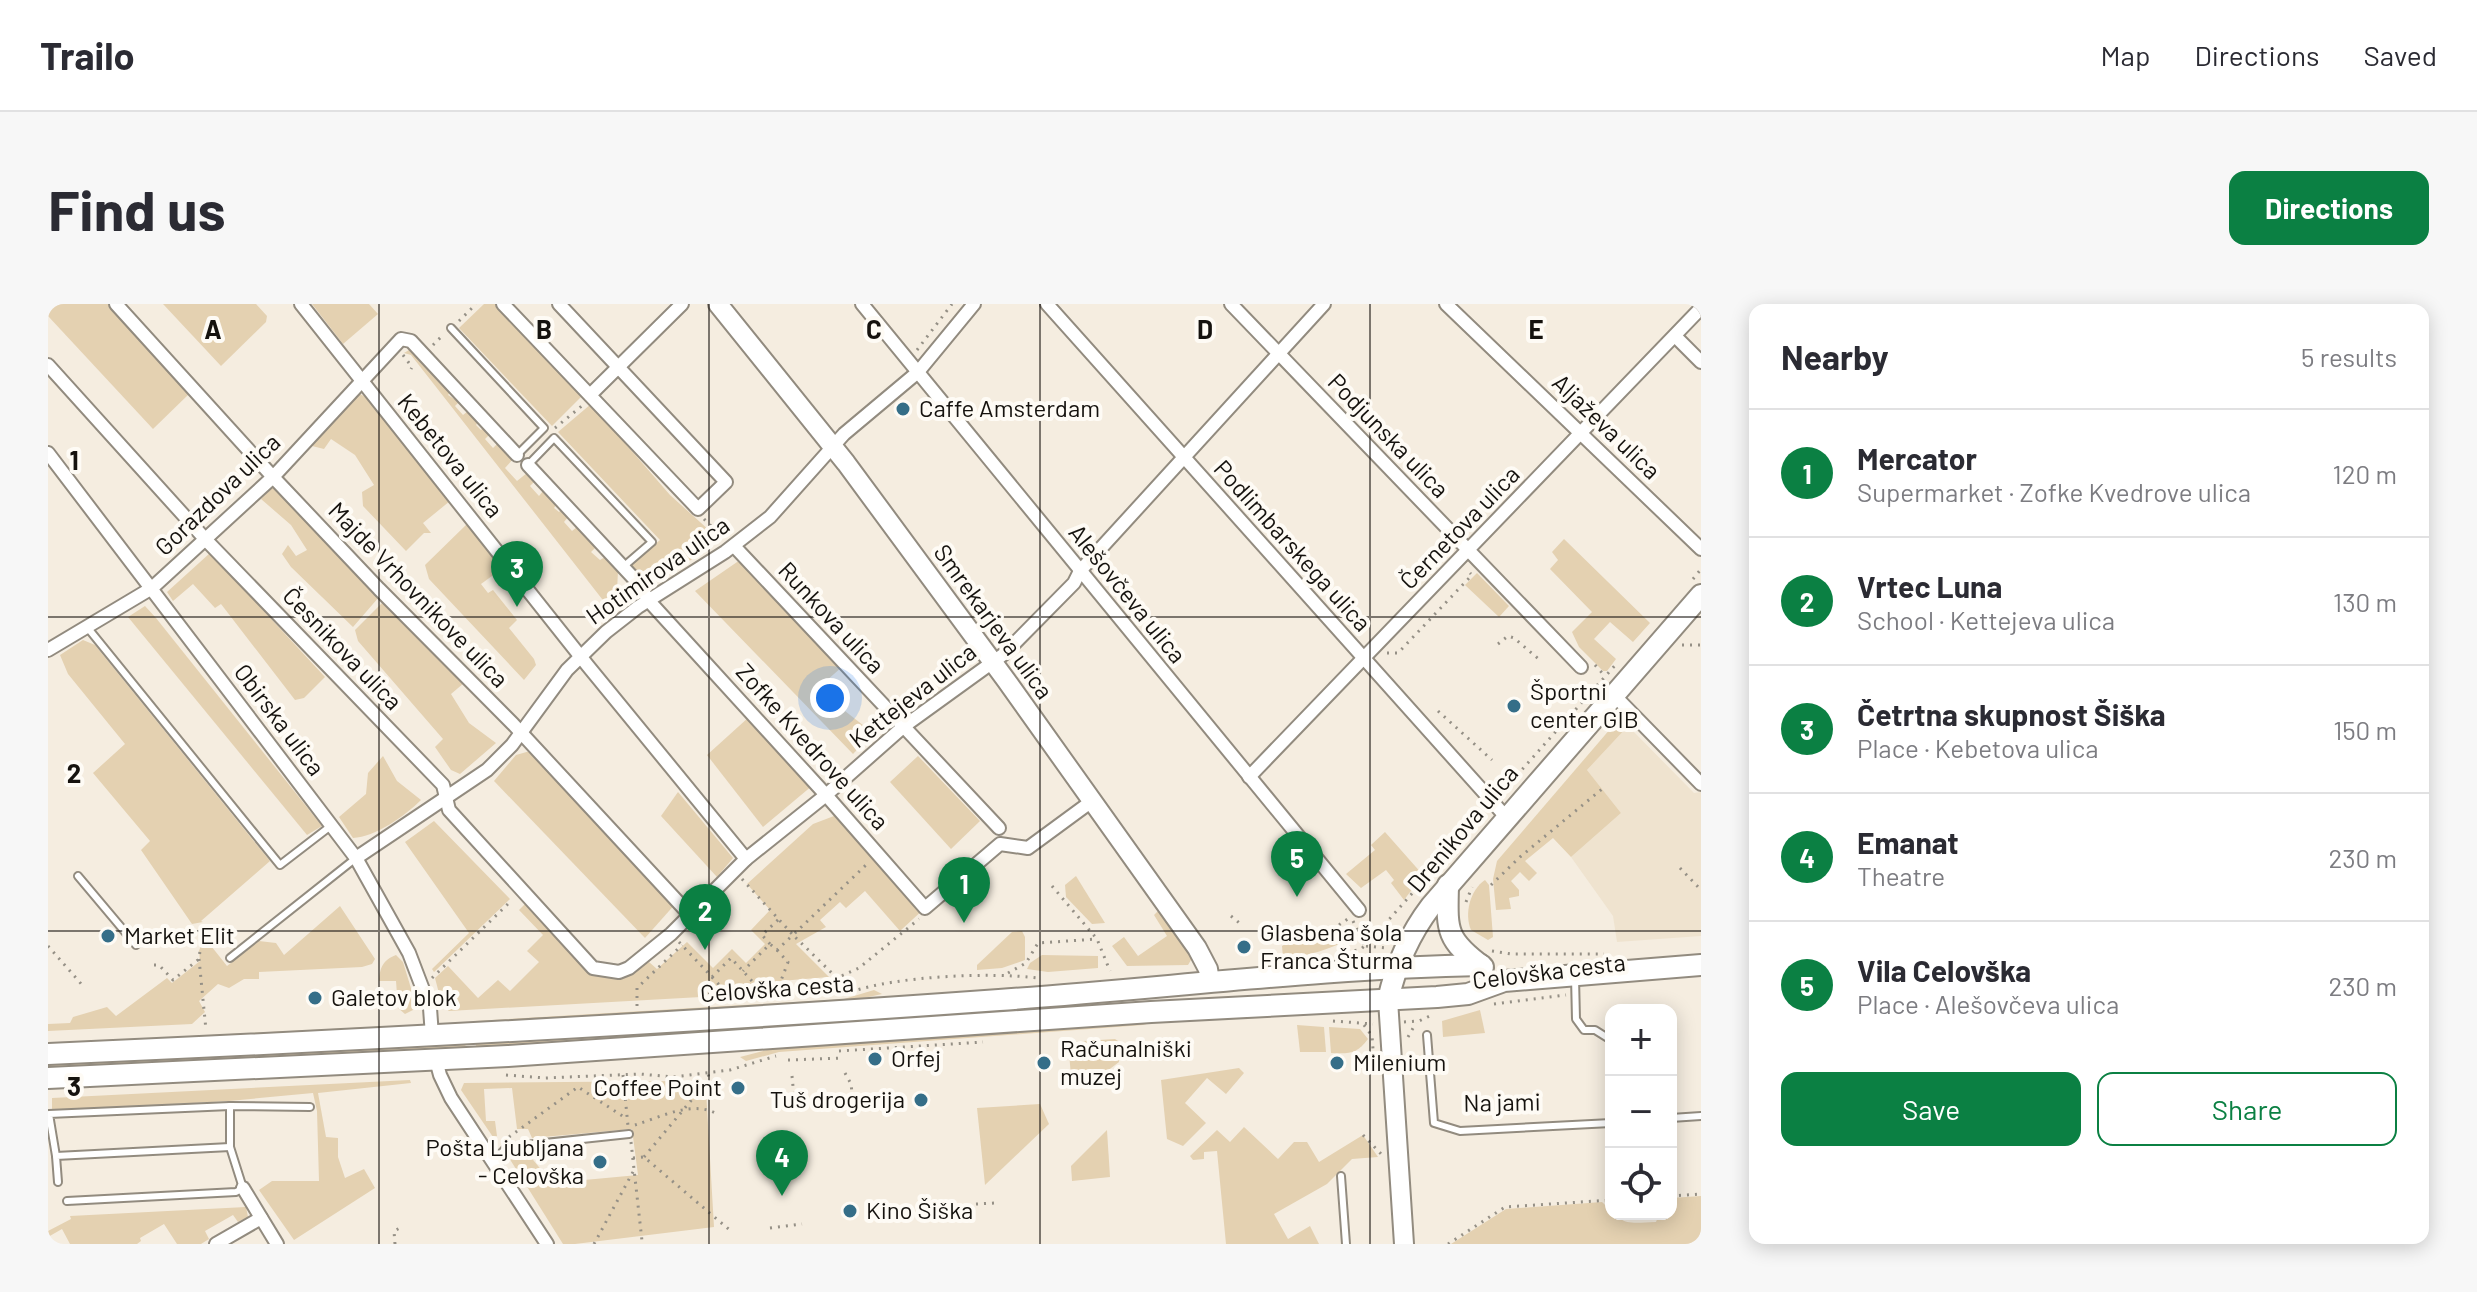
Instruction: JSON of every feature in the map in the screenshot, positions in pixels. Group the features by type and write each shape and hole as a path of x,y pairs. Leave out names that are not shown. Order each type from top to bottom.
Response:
{"main road":[{"name":"Drenikova ulica","path":"1388,1000 1395,968 1411,935 1448,885 1613,694 1696,588"},
{"path":"1448,885 1450,934 1460,949 1483,957"},
{"name":"Celovška cesta","path":"48,1054 432,1036 1003,1000 1395,968 1483,957 1504,981"},
{"name":"Celovška cesta","path":"48,1078 436,1060 779,1040 1151,1012 1388,1000 1468,994 1504,981 1576,984 1701,965"}],"street":[{"name":"Majde Vrhovnikove ulica","path":"116,304 273,477 690,915"},
{"name":"Kebetova ulica","path":"301,304 580,656 746,859"},
{"path":"503,304 698,509 726,482 559,304"},
{"path":"591,396 682,304"},
{"name":"Smrekarjeva ulica","path":"718,304 833,447 993,661 1197,948 1208,969 1210,981"},
{"name":"Alešovčeva ulica","path":"862,304 1359,910"},
{"name":"Hotimirova ulica","path":"356,858 487,770 580,656 613,626 734,546 780,507 844,434 918,372 974,304"},
{"name":"Podlimbarskega ulica","path":"1047,304 1506,817"},
{"name":"Podjunska ulica","path":"1231,304 1581,667"},
{"name":"Kettejeva ulica","path":"593,968 619,972 629,968 671,934 746,859 826,795 903,727 1004,654 1074,583 1080,571 1182,457 1324,304"},
{"name":"Aljaževa ulica","path":"1446,304 1701,549"},
{"name":"Černetova ulica","path":"1249,777 1701,308"},
{"path":"1675,336 1701,362"},
{"name":"Gorazdova ulica","path":"48,650 152,588 273,477 405,338 517,455"},
{"name":"Česnikova ulica","path":"48,365 206,540 443,785 449,810 593,968"},
{"name":"Obirska ulica","path":"48,453 356,858 409,953 430,1008 432,1036"},
{"name":"Zofke Kvedrove ulica","path":"528,465 623,567 649,601 925,908"},
{"name":"Runkova ulica","path":"734,546 999,828"},
{"path":"1613,694 1701,784"},
{"path":"925,908 1000,844 1028,848 1092,801"},
{"path":"1388,1000 1404,1244"},
{"path":"436,1060 446,1089 547,1244"},
{"path":"243,1188 277,1244"},
{"path":"216,1244 261,1218"}],"lane":[{"path":"451,328 544,428 517,455"},
{"path":"528,465 554,438 641,530 652,542 623,567"},
{"path":"87,627 280,865 332,825"},
{"path":"230,958 356,858"},
{"path":"78,876 136,945"},
{"path":"1576,984 1576,1019 1584,1030 1595,1030 1605,1036"},
{"name":"Na jami","path":"1427,1035 1434,1123 1460,1131 1605,1123"},
{"path":"58,1182 49,1114 230,1106 310,1107"},
{"path":"67,1201 236,1192 243,1188 230,1147 230,1106"},
{"path":"1677,1118 1701,1116"},
{"path":"494,1161 507,1147 629,1131"},
{"path":"56,1156 230,1147"},
{"path":"1341,1176 1346,1244"}],"path":[{"path":"918,353 917,349 952,304"},
{"path":"549,433 591,396"},
{"path":"698,509 704,519 734,546"},
{"path":"1696,588 1701,571"},
{"path":"1383,655 1398,653 1472,575 1469,572"},
{"path":"1498,644 1508,636 1514,638 1541,661"},
{"path":"1678,645 1701,645"},
{"name":"Drenikova ulica","path":"1501,793 1623,656"},
{"path":"1438,711 1492,760"},
{"path":"1465,750 1472,742"},
{"path":"1491,885 1602,789"},
{"name":"Drenikova ulica","path":"1365,946 1486,810"},
{"path":"777,950 878,853"},
{"path":"1680,868 1701,890"},
{"path":"735,870 779,919 793,935 837,978 837,989 776,994 788,962 762,935 779,919"},
{"path":"1052,886 1097,939 1110,971"},
{"path":"423,986 522,890"},
{"path":"837,978 859,968 901,935 928,911 925,908"},
{"path":"1359,910 1350,917 1365,946"},
{"path":"1231,916 1243,926"},
{"path":"1339,925 1347,919"},
{"path":"202,934 199,959 206,1030"},
{"path":"671,934 734,1001"},
{"path":"1005,975 1026,963 1038,943 1097,939"},
{"path":"743,971 770,944"},
{"path":"637,1007 637,988 682,945"},
{"path":"48,946 83,986"},
{"path":"1346,953 1365,946 1374,949"},
{"name":"Celovška cesta","path":"1483,957 1590,952"},
{"path":"712,977 731,958 762,992"},
{"path":"154,965 159,965 173,980 199,959"},
{"name":"Celovška cesta","path":"865,987 893,982 1005,975 1043,979"},
{"path":"893,982 893,990"},
{"name":"Celovška cesta","path":"1483,1005 1576,984"},
{"path":"1406,1022 1423,1020 1437,1012"},
{"path":"1357,1023 1371,1024"},
{"path":"498,1075 576,1079 623,1075 673,1077 708,1073 771,1058"},
{"path":"788,1060 843,1058"},
{"path":"633,1158 644,1157 709,1079 708,1073"},
{"path":"845,1073 851,1084 855,1118"},
{"path":"623,1075 642,1241"},
{"path":"792,1076 795,1107"},
{"path":"576,1079 578,1087 627,1119"},
{"path":"506,1139 578,1087"},
{"path":"629,1131 685,1109 708,1109 719,1115"},
{"path":"1363,1135 1383,1156"},
{"path":"644,1157 732,1232"},
{"path":"627,1168 634,1169"},
{"path":"594,1244 634,1169"},
{"path":"1677,1196 1701,1194"},
{"path":"1448,1244 1505,1207 1605,1200"},
{"path":"976,1204 995,1203"},
{"path":"770,1228 802,1224"},
{"path":"395,1244 394,1231 402,1227"}],"shaded area":[{"path":"48,304 108,304 190,393 153,429 48,316"},
{"path":"163,304 256,304 267,316 266,322 221,366"},
{"path":"312,304 369,304 378,314 343,344"},
{"path":"484,304 496,304 582,396 552,426 459,328"},
{"path":"409,350 450,392 448,395 459,402 455,406 463,415 468,411 478,422 476,425 481,430 484,427 490,434 485,439 493,448 498,443 513,459 505,468 517,481 527,473 534,482 530,486 539,496 543,491 556,505 554,508 568,517 564,522 572,531 577,527 596,547 591,552 600,560 605,557 618,571 616,610 613,613 411,355 404,353"},
{"path":"360,394 369,399 450,501 423,523 431,533 424,533 406,551 363,506 362,492 374,485 355,455 331,439 324,449 312,446"},
{"path":"591,404 670,495 720,540 660,581 649,582 631,565 660,540 558,432"},
{"path":"273,487 379,597 353,627 291,567 282,554 288,545 296,556 307,550 291,525 261,499"},
{"path":"467,524 503,568 481,584 488,593 493,590 517,620 509,628 536,665 524,680 429,579 425,565"},
{"path":"1564,539 1650,623 1633,642 1610,622 1594,639 1616,659 1607,671 1603,671 1579,647 1572,632 1592,612 1550,569 1558,560 1552,552"},
{"path":"210,553 325,677 304,698 295,700 221,604 215,608 193,584 173,601 167,592"},
{"path":"740,560 842,667 826,681 845,711 873,733 853,754 695,591"},
{"path":"1477,573 1509,606 1499,617 1465,585"},
{"path":"384,601 464,683 451,694 469,723 496,743 460,774 451,770 435,747 443,739 358,641 355,630"},
{"path":"145,606 322,826 307,835 128,617"},
{"path":"83,640 95,645 270,861 203,922 192,924 141,850 150,841 93,773 125,744 68,674 60,655"},
{"path":"749,717 813,785 763,827 707,755"},
{"path":"1617,721 1623,721 1628,726 1587,770 1621,813 1571,857 1553,838 1525,861 1537,873 1529,881 1520,872 1511,881 1519,890 1519,896 1509,898 1511,909 1496,910 1493,879 1497,861"},
{"path":"1628,726 1694,793 1701,792 1701,936 1617,942 1613,916 1571,857 1621,813 1587,770"},
{"path":"537,749 677,902 645,938 494,781 516,755"},
{"path":"383,756 397,781 421,800 389,825 353,838 339,817 366,794 368,773"},
{"path":"918,756 980,821 951,849 890,782"},
{"path":"678,792 733,858 717,877 661,816"},
{"path":"834,816 878,853 925,908 900,931 865,891 846,908 840,902 820,920 826,927 796,944 829,977 780,981 758,992 737,995 449,1011 442,1005 435,978 448,966 478,998 498,980 510,991 539,962 527,951 543,935 519,910 526,903 592,974 625,977 649,962 657,969 687,942 713,968 732,949 746,963 765,944 751,930 770,910 747,884 813,824"},
{"path":"434,821 510,899 434,972 432,969 469,933 405,842"},
{"path":"1385,832 1423,875 1404,900 1391,883 1394,880 1386,870 1361,888 1346,874 1375,850 1371,845"},
{"path":"1076,876 1105,923 1092,924 1066,897 1065,885"},
{"path":"1485,880 1489,885 1493,937 1488,940 1471,930 1468,917 1472,896"},
{"path":"340,906 375,959 372,964 259,972 259,979 244,979 229,988 218,984 199,1001 205,1012 192,1024 48,1031 48,1024 70,1023 73,1017 107,1007 116,1016 167,978 172,983 200,961 199,951 204,937 227,966 259,941 276,943 284,955"},
{"path":"1158,911 1194,955 1188,965 1127,966 1112,946 1124,937 1138,956 1167,936 1154,915"},
{"path":"1022,931 1025,960 1002,968 977,970 977,965 1012,932"},
{"path":"1346,933 1350,939 1334,946 1283,958 1282,946 1295,938"},
{"path":"396,955 403,962 417,1008 405,1014 398,1008 396,981 379,981 383,965"},
{"path":"1042,955 1098,956 1098,968 1048,972 1027,969"},
{"path":"874,990 882,994 846,1002 475,1026 475,1021 844,999"},
{"path":"1067,1004 997,1015 476,1050 476,1042"},
{"path":"1480,1010 1485,1033 1443,1037 1442,1021"},
{"path":"1164,1019 1143,1025 779,1052 746,1061 740,1057 779,1047"},
{"path":"413,1025 406,1030 74,1045 48,1043"},
{"path":"1297,1025 1324,1027 1326,1052 1300,1052"},
{"path":"1329,1027 1360,1029 1368,1039 1352,1052 1331,1053"},
{"path":"1118,1041 1119,1062 1090,1084 1072,1087 1068,1042"},
{"path":"465,1042 466,1050 48,1071 48,1063"},
{"path":"1239,1068 1244,1073 1226,1094 1207,1078 1185,1103 1206,1123 1183,1146 1167,1139 1161,1080"},
{"path":"410,1080 411,1083 318,1093 326,1137 338,1138 338,1157 345,1178 364,1169 375,1188 294,1240 259,1190 272,1181 319,1181 317,1111 313,1093 52,1111 52,1098"},
{"path":"684,1081 685,1092 706,1090 714,1227 575,1244 563,1244 506,1153 525,1150 552,1183 638,1175 632,1129 532,1138 528,1129 517,1129 512,1088 484,1089 486,1121 495,1121 497,1136 493,1137 461,1090 464,1083"},
{"path":"1040,1104 1049,1124 985,1185 977,1108"},
{"path":"1244,1127 1278,1159 1294,1142 1307,1142 1319,1162 1363,1135 1378,1157 1352,1159 1327,1184 1274,1214 1288,1239 1310,1226 1319,1244 1226,1244 1217,1151 1204,1152 1204,1159 1193,1160 1190,1156 1217,1130 1230,1142"},
{"path":"1107,1130 1110,1177 1072,1181 1071,1166"},
{"path":"1701,1196 1701,1244 1451,1244 1506,1209 1602,1202 1605,1205 1605,1220 1656,1222 1677,1220 1677,1198"},
{"path":"246,1207 248,1217 238,1222 233,1215 205,1231 209,1239 201,1244 177,1244 164,1224 140,1238 137,1244 70,1244 62,1229 48,1237 48,1231 71,1219 70,1216"}],"place":[{"name":"Caffe Amsterdam","path":"903,409"},
{"name":"Četrtna skupnost Šiška","path":"517,607"},
{"name":"Športni center GIB","path":"1514,706"},
{"name":"Vila Celovška","path":"1297,897"},
{"name":"Mercator","path":"964,923"},
{"name":"Market Elit","path":"108,936"},
{"name":"Glasbena šola Franca Šturma","path":"1244,947"},
{"name":"Vrtec Luna","path":"705,950"},
{"name":"Galetov blok","path":"315,998"},
{"name":"Orfej","path":"875,1059"},
{"name":"Računalniški muzej","path":"1044,1063"},
{"name":"Milenium","path":"1337,1063"},
{"name":"Coffee Point","path":"738,1088"},
{"name":"Tuš drogerija","path":"921,1100"},
{"name":"Pošta Ljubljana - Celovška","path":"600,1162"},
{"name":"Emanat","path":"782,1196"},
{"name":"Kino Šiška","path":"850,1211"}]}
